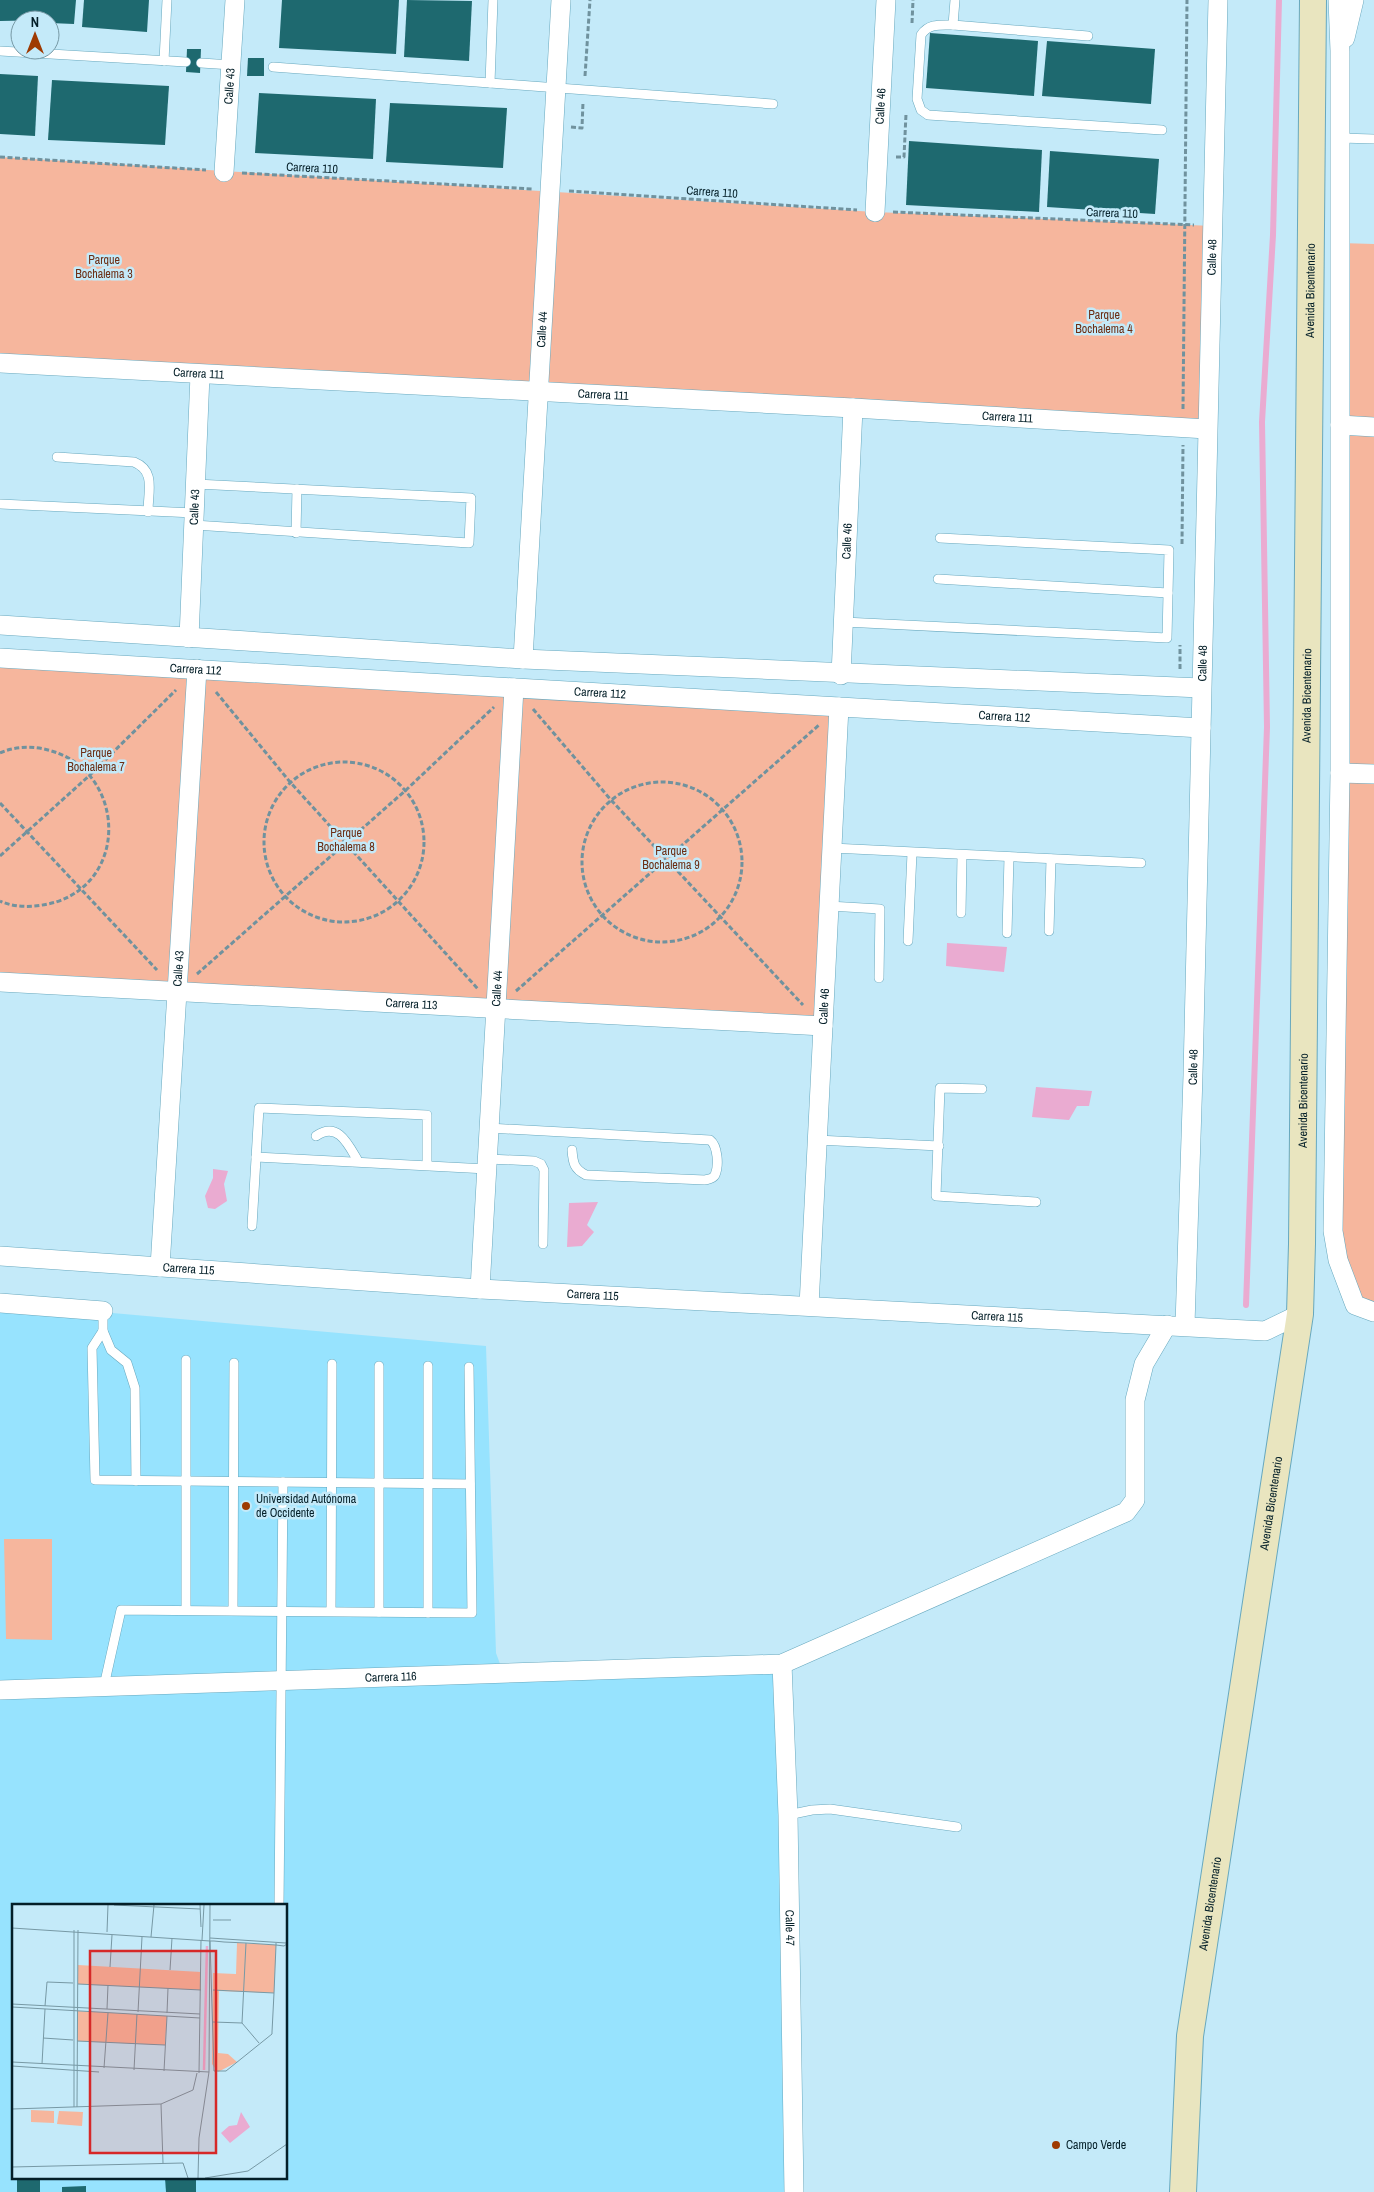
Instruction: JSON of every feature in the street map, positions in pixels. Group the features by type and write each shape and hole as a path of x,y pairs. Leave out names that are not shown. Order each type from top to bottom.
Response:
{"main road":[{"name":"Avenida Bicentenario","path":"1183,2192 1190,2036 1300,1314 1313,0"}],"street":[{"name":"Calle 43","path":"224,172 235,0"},
{"name":"Calle 44","path":"523,660 561,0"},
{"name":"Calle 46","path":"874,212 886,0"},
{"name":"Calle 48","path":"1176,1325 1201,728 1218,0"},
{"path":"1338,0 1340,51 1340,773 1333,1231 1338,1260 1355,1305 1374,1312"},
{"path":"1340,51 1353,11 1354,0"},
{"name":"Carrera 111","path":"0,363 853,408 1207,429"},
{"name":"Calle 43","path":"189,638 200,375"},
{"name":"Calle 46","path":"842,675 853,408"},
{"path":"1340,425 1374,427"},
{"path":"0,625 523,660 842,675 1201,688"},
{"name":"Carrera 112","path":"0,658 1201,728"},
{"name":"Calle 43","path":"160,1267 197,669"},
{"name":"Calle 44","path":"480,1289 514,688"},
{"name":"Calle 46","path":"809,1306 839,707"},
{"path":"1340,773 1374,774"},
{"name":"Carrera 113","path":"0,982 823,1026"},
{"name":"Carrera 115","path":"0,1256 480,1289 1265,1331 1300,1314"},
{"path":"0,1303 103,1311"},
{"path":"782,1664 1126,1512 1135,1500 1136,1492 1135,1400 1144,1364 1176,1325"},
{"name":"Carrera 116","path":"0,1690 782,1664"},
{"name":"Calle 47","path":"782,1664 788,1815 794,2192"}],"lane":[{"path":"164,61 167,0"},
{"path":"490,83 493,0"},
{"path":"953,25 955,0"},
{"path":"1088,36 953,25 933,26 925,29 921,35 917,99 921,110 928,115 1162,130"},
{"path":"0,51 186,62"},
{"path":"201,63 232,66"},
{"path":"273,68 773,104"},
{"path":"1340,138 1374,139"},
{"path":"57,457 134,462 144,466 149,474 148,512"},
{"path":"0,504 148,512 296,532 469,544 471,498 196,484"},
{"path":"296,532 297,489"},
{"path":"844,622 1167,638 1169,550 940,538"},
{"path":"938,580 1168,593"},
{"path":"832,848 1141,863"},
{"path":"908,941 912,852"},
{"path":"961,913 962,855"},
{"path":"1007,932 1009,857"},
{"path":"1049,931 1051,859"},
{"path":"829,906 880,909 879,978"},
{"path":"982,1089 940,1088 936,1196 1036,1202"},
{"path":"252,1226 259,1108 426,1115 427,1164"},
{"path":"489,1128 710,1140 716,1148 716,1174 712,1179 705,1180 586,1175 578,1171 573,1163 572,1150"},
{"path":"316,1136 329,1130 339,1133 345,1138 358,1161"},
{"path":"817,1140 939,1146"},
{"path":"256,1157 427,1164 487,1164 534,1161 541,1164 544,1170 543,1244"},
{"path":"103,1311 103,1330 111,1350 127,1363 135,1388 136,1481"},
{"path":"103,1330 92,1348 95,1480 470,1484"},
{"path":"186,1360 186,1610"},
{"path":"232,1610 234,1363"},
{"path":"331,1612 332,1364"},
{"path":"379,1366 379,1612"},
{"path":"428,1366 428,1613"},
{"path":"104,1686 121,1610 472,1613 469,1367"},
{"path":"279,1904 283,1482"},
{"path":"788,1815 830,1809 957,1827"}],"path":[{"path":"585,71 590,0"},
{"path":"911,30 913,0"},
{"path":"1183,427 1187,0"},
{"path":"891,156 904,157 907,108"},
{"name":"Carrera 110","path":"0,157 224,172 533,189"},
{"name":"Carrera 110","path":"563,191 874,212 1185,225"},
{"path":"0,856 90,775 197,669 290,782 496,1008 724,810 839,707"},
{"path":"0,803 177,992 406,790 514,688 611,800 823,1026"},
{"path":"0,753 22,747 50,750 76,762 90,775 106,803 109,834 100,864 80,889 64,900 24,907 0,901"},
{"path":"340,762 359,763 376,768 406,790 421,817 425,847 417,877 398,901 381,913 362,920 341,921 320,918 301,909 285,896 269,869 264,838 271,808 290,782 305,772 322,765 340,762"},
{"path":"670,782 690,787 703,793 724,810 735,827 741,846 743,865 740,885 732,902 720,918 702,931 682,939 661,942 640,938 620,930 603,916 592,901 585,884 582,865 583,847 589,829 598,814 611,800 629,789 649,783 670,782"}],"shaded area":[{"path":"947,943 1007,947 1004,972 946,966"},
{"path":"1036,1087 1092,1091 1089,1106 1077,1106 1069,1120 1032,1117"},
{"path":"213,1169 228,1171 224,1184 227,1201 215,1209 208,1208 205,1196 213,1178"},
{"path":"598,1202 587,1225 594,1232 582,1246 567,1247 569,1203"},
{"path":"0,1303 486,1346 496,1653 503,1672 782,1664 794,2192 0,2192"}],"green space":[{"path":"0,157 875,212 1213,226 1207,429 0,363"},
{"path":"1340,243 1374,244 1374,1312 1355,1305 1338,1260"},
{"path":"0,658 839,707 823,1026 0,982"},
{"path":"4,1539 52,1539 52,1640 6,1639"}],"building":[{"path":"0,0 76,0 74,24 60,23 60,10 10,10 10,21 0,21"},
{"path":"84,0 149,0 147,32 82,27"},
{"path":"282,0 399,0 396,54 279,48"},
{"path":"407,0 472,1 469,61 404,57"},
{"path":"930,33 1038,41 1034,96 926,88"},
{"path":"1047,41 1155,49 1151,104 1042,96"},
{"path":"187,49 201,49 200,73 186,72"},
{"path":"248,58 264,58 264,76 247,76"},
{"path":"0,74 38,76 35,136 0,134"},
{"path":"52,80 169,86 165,145 48,140"},
{"path":"259,93 376,99 373,159 255,153"},
{"path":"390,103 507,108 503,168 386,162"},
{"path":"909,141 1042,150 1039,212 906,205"},
{"path":"1050,151 1159,159 1155,214 1047,207"},
{"path":"17,2180 40,2180 40,2192 17,2192"},
{"path":"165,2180 196,2180 196,2192 166,2192"},
{"path":"86,2186 86,2192 62,2192 62,2187"}],"waterway":[{"path":"1246,1305 1267,727 1262,422 1273,235 1279,0"}],"place":[{"name":"Universidad Autónoma de Occidente","path":"246,1506"},
{"name":"Campo Verde","path":"1056,2145"}],"park label":[{"name":"Parque Bochalema 3","path":"104,267"},
{"name":"Parque Bochalema 4","path":"1104,322"},
{"name":"Parque Bochalema 7","path":"96,760"},
{"name":"Parque Bochalema 8","path":"346,840"},
{"name":"Parque Bochalema 9","path":"671,858"}]}
